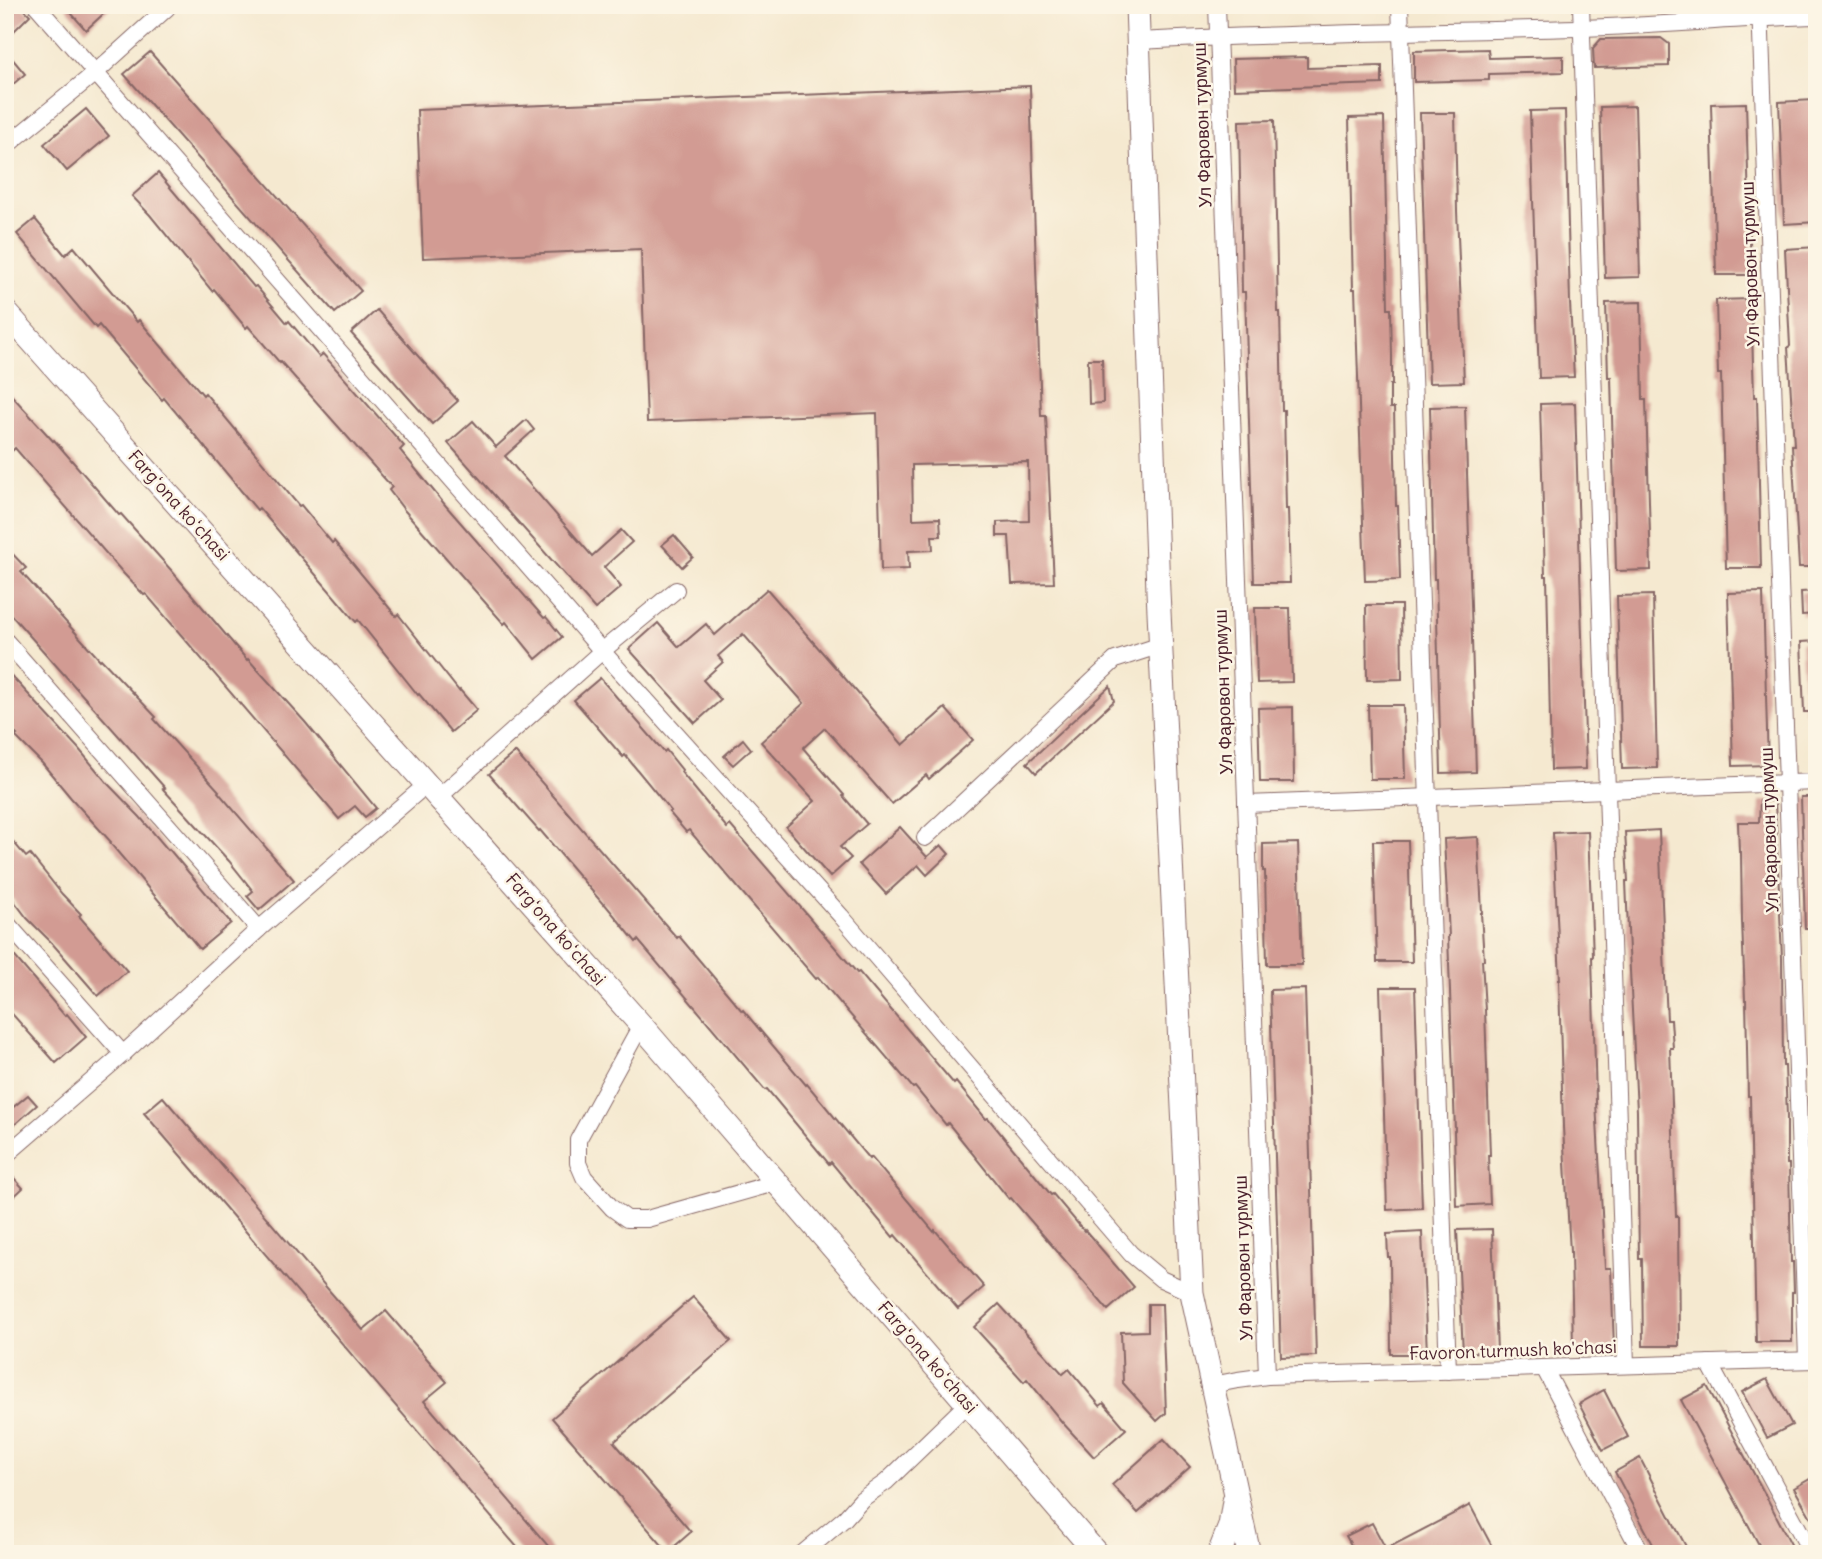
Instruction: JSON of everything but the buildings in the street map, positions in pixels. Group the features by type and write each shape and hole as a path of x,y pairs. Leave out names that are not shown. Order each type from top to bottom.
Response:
{"street":[{"path":"36,5 602,651 841,916 1131,1254 1161,1279 1192,1293"},
{"path":"1137,5 1161,645 1192,1293 1249,1554"},
{"name":"Ул Фаровон турмуш","path":"1217,5 1267,1376"},
{"path":"1400,5 1448,1371"},
{"path":"1581,5 1626,1365"},
{"path":"5,146 95,73 167,8"},
{"path":"1139,41 1218,36 1582,28 1760,11 1817,16"},
{"name":"Ул Фаровон турмуш","path":"1760,11 1787,784 1812,1360"},
{"name":"Fargʻona koʻchasi","path":"5,311 641,1025 1097,1554"},
{"path":"5,1156 123,1054 259,929 676,590"},
{"path":"5,640 259,929"},
{"path":"925,838 1115,660 1161,645"},
{"path":"1246,804 1817,782"},
{"path":"5,921 123,1054"},
{"path":"641,1025 578,1140 578,1163 584,1177 612,1208 627,1219 647,1219 778,1182"},
{"name":"Favoron turmush ko'chasi","path":"1212,1385 1267,1376 1812,1360"},
{"path":"1709,1363 1812,1554"},
{"path":"1544,1368 1643,1554"},
{"path":"802,1554 845,1518 862,1499 886,1482 968,1403"},
{"path":"1219,1554 1230,1526 1235,1491"}]}
